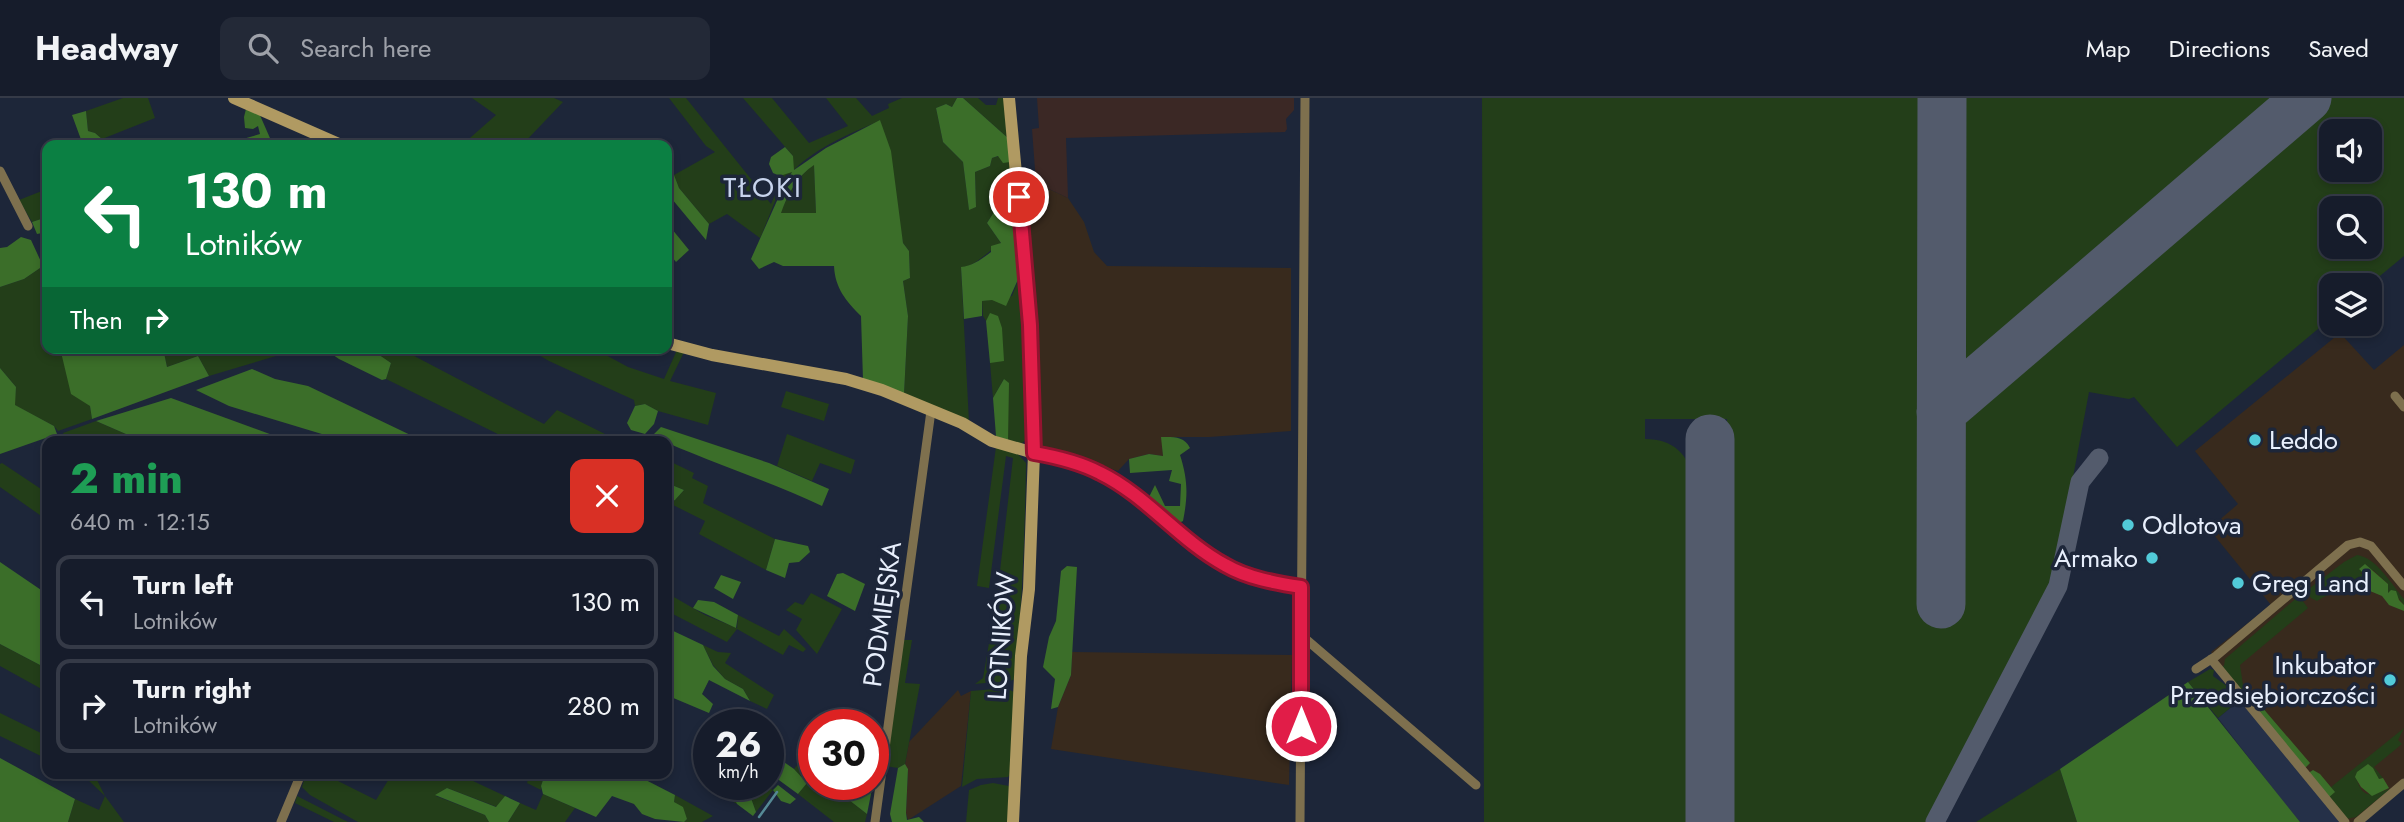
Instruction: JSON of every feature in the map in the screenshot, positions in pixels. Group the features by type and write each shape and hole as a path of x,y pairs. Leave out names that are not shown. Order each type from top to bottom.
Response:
{"street":[{"path":"234,98 330,140"},
{"name":"LOTNIKÓW","path":"1009,98 1030,325 1034,453 1029,589 1021,656 1013,822"},
{"path":"1300,822 1305,98"},
{"path":"0,171 28,226"},
{"path":"672,344 712,355 846,379 882,390 962,423 1004,445 1072,461 1103,474 1136,497 1194,545 1227,567 1301,587"},
{"path":"2395,396 2404,407"},
{"name":"PODMIEJSKA","path":"875,822 932,411"},
{"path":"2196,669 2348,545 2360,542 2371,546 2404,586"},
{"path":"1301,635 1476,785"},
{"path":"2211,659 2345,822"},
{"path":"281,822 299,779"},
{"path":"2358,822 2404,783"}],"shaded area":[{"path":"1037,98 1294,98 1294,110 1286,119 1285,132 1066,138 1068,198 1036,183 1032,129 1039,128"},
{"path":"1036,183 1068,198 1084,222 1094,252 1107,266 1291,268 1291,431 1209,437 1162,437 1163,456 1149,454 1129,459 1118,471 1040,448 1027,218 1030,210 1037,204"},
{"path":"2336,336 2343,336 2374,370 2404,345 2404,778 2353,822 2345,822 2211,652 2271,605 2209,529 2238,504 2195,451"},
{"path":"1072,652 1292,655 1289,785 1051,749 1058,707 1071,675"},
{"path":"958,690 961,696 971,691 961,786 908,820 908,770 905,764 909,742"},
{"path":"2245,696 2345,822 2300,822 2285,804 2218,718"}],"green space":[{"path":"123,98 148,98 155,118 102,139 88,131 86,111"},
{"path":"472,98 554,98 563,102 527,140 468,140 496,115"},
{"path":"669,98 686,98 771,204 782,178 780,176 793,170 793,156 743,98 772,98 809,143 848,126 826,98 856,98 872,116 902,98 957,98 952,107 946,104 936,108 943,142 963,162 969,209 976,207 975,172 990,166 992,158 999,156 1010,162 1015,222 1003,221 994,212 987,223 1001,243 977,261 961,268 969,422 904,394 908,316 903,281 910,278 909,251 903,243 880,121 824,147 795,169 779,193 760,238 727,214 709,224 679,188 674,175 715,152 706,146"},
{"path":"957,98 963,98 1009,139 1010,162 1003,163 998,156 992,158 990,166 975,172 976,207 969,210 963,162 943,142 936,108 946,104 952,107"},
{"path":"963,98 978,98 986,105 996,105 998,98 1005,98 1009,139"},
{"path":"1482,98 2404,98 2404,256 2382,274 2319,273 2319,328 2177,447 2134,397 2129,399 2089,392 2055,573 2046,598 1927,822 1727,822 1727,419 1645,419 1645,439 1664,442 1678,450 1688,463 1693,481 1693,822 1484,822"},
{"path":"246,109 259,113 271,140 239,140 260,134 258,126 253,129 245,128"},
{"path":"86,111 88,131 102,139 81,140 72,115"},
{"path":"880,120 891,151 903,243 909,251 910,278 903,281 908,316 904,394 863,380 861,316 842,294 834,266 783,266 774,262 759,269 751,259 792,172 780,176 773,173 769,164 771,157 785,147 793,156 794,170 826,148","holes":["814,165 816,213 781,213 794,186"]},
{"path":"814,164 816,213 780,213 798,180"},
{"path":"674,175 679,188 709,224 706,240 672,199"},
{"path":"42,191 42,219 32,222 19,200"},
{"path":"994,212 1003,221 1015,222 1021,273 1006,306 992,300 982,301 982,316 964,319 961,267 980,260 991,252 991,246 1001,243 987,223"},
{"path":"42,219 42,233 37,234 32,222"},
{"path":"672,229 689,250 676,262 672,257"},
{"path":"21,237 31,240 42,267 24,279 0,287 0,248 7,247"},
{"path":"42,267 42,354 62,354 66,370 90,406 92,419 58,431 54,426 14,405 16,387 0,368 0,287 24,279"},
{"path":"1021,273 1029,437 1021,444 1008,441 1004,379 993,398 990,314 986,321 982,301 1012,296"},
{"path":"990,313 998,316 1002,328 1004,361 990,363 986,321"},
{"path":"677,350 684,352 670,381 716,393 708,425 658,411 645,404 635,406 634,400 537,354 604,354 628,367 664,379"},
{"path":"61,354 164,354 167,367 198,356 209,376 92,419 90,406 71,394"},
{"path":"164,354 283,354 209,376 198,356 167,367"},
{"path":"332,354 378,354 391,363 386,379 382,380"},
{"path":"378,354 410,354 544,424 557,410 609,436 502,436 386,379 391,363"},
{"path":"0,368 16,387 15,405 54,426 57,434 42,436 42,439 0,454"},
{"path":"252,369 275,379 308,386 413,436 328,436 229,406 196,390"},
{"path":"1004,379 1009,383 1008,441 996,436 993,398"},
{"path":"786,391 829,404 824,421 781,407"},
{"path":"171,398 275,436 130,436 96,421"},
{"path":"645,404 658,411 654,424 645,434 631,430 627,423 635,406"},
{"path":"96,421 130,436 64,436 63,433"},
{"path":"661,427 769,463 829,489 822,506 672,445 672,436 652,436"},
{"path":"787,434 855,460 851,474 820,463 812,481 777,466"},
{"path":"1161,437 1182,439 1190,448 1180,455 1185,472 1186,496 1183,521 1179,523 1149,497 1155,485 1165,506 1180,506 1181,484 1169,481 1172,470 1130,473 1129,459 1149,454 1163,456"},
{"path":"996,447 1016,452 1026,463 1023,571 1015,679 975,684 983,678 997,597 1013,458 1006,456 989,588 977,586"},
{"path":"672,462 694,473 692,478 708,486 703,503 775,539 766,570 699,534 705,521 672,504 684,490 672,485"},
{"path":"0,464 42,490 42,516 0,487"},
{"path":"672,485 684,490 672,502"},
{"path":"775,539 808,546 810,552 799,562 789,563 785,578 766,570"},
{"path":"2357,555 2371,561 2383,573 2404,599 2404,605 2397,596 2388,593 2388,584 2373,570 2360,573 2371,579 2367,586 2370,591 2349,589 2317,601 2311,598 2306,591"},
{"path":"0,562 42,591 42,665 0,644"},
{"path":"2365,564 2388,584 2388,593 2391,590 2396,591 2404,605 2404,611 2389,605 2382,596 2370,591 2367,586 2370,579 2359,569"},
{"path":"1067,566 1077,567 1071,675 1058,707 1051,709 1055,679 1043,667 1049,637 1056,621 1061,571"},
{"path":"843,573 865,584 855,611 827,596 837,574"},
{"path":"721,575 741,582 733,599 714,588"},
{"path":"811,593 842,609 817,654 796,630 802,619 786,610 795,602 803,605"},
{"path":"672,596 705,615 737,628 738,615 779,636 784,629 806,649 803,652 789,645 783,655 737,629 727,642 672,614"},
{"path":"2299,596 2308,608 2240,665 2243,685 2249,692 2243,692 2222,666 2225,659"},
{"path":"698,600 714,602 738,615 736,628 693,608"},
{"path":"672,630 703,645 713,666 725,679 743,689 750,701 709,680 702,694 713,704 711,709 700,709 672,697"},
{"path":"901,640 912,640 905,683 920,684 905,764 898,768 889,767 889,734"},
{"path":"0,644 42,665 42,689 0,666"},
{"path":"703,645 718,652 731,653 725,663 774,695 767,709 750,701 743,689 725,679 713,665"},
{"path":"2210,669 2214,670 2213,676 2241,699 2218,718 2188,682"},
{"path":"2188,682 2300,822 2077,822 2060,769"},
{"path":"1006,688 1014,692 1011,773 1008,777 977,779 962,787 971,691"},
{"path":"2255,699 2310,763 2305,768 2251,703"},
{"path":"0,713 42,734 42,757 0,736"},
{"path":"2404,728 2398,740 2402,744 2374,767 2383,778 2379,779 2373,768 2356,777 2366,793 2374,794 2390,789 2356,817 2346,819 2327,799 2334,792 2331,787"},
{"path":"0,758 75,799 68,822 0,822"},
{"path":"784,762 798,773 798,794 784,784"},
{"path":"905,764 908,769 907,820 919,817 924,822 892,822 890,814 898,768"},
{"path":"2368,764 2389,788 2372,796 2361,787 2355,777 2357,772"},
{"path":"2060,769 2077,822 1976,822"},
{"path":"2313,770 2320,774 2335,792 2327,799 2309,776"},
{"path":"87,779 96,779 105,796"},
{"path":"304,779 334,779 376,800 389,779 469,779 505,796 497,807 447,788 436,796 485,815 489,822 358,822 310,795 302,787"},
{"path":"528,779 543,779 541,790 527,783"},
{"path":"543,779 644,779 675,795 674,802 683,807 687,819 684,822 655,819 642,814 634,804 612,796 596,817 543,794 541,786"},
{"path":"993,783 1009,786 1008,822 966,822 969,790"},
{"path":"447,788 496,807 505,796 520,803 508,822 489,822 485,815 435,795"},
{"path":"784,790 796,799 790,804 781,801 784,800"},
{"path":"543,794 575,808 565,822 508,822 520,803 536,810"},
{"path":"675,795 713,816 702,822 684,822 687,819 674,802"},
{"path":"105,796 124,822 68,822 75,799 99,810"},
{"path":"297,796 348,822 334,822 295,803"},
{"path":"735,800 752,800 756,812 753,816"},
{"path":"752,800 765,800 756,812"},
{"path":"806,800 849,800 867,814 865,822 834,822"},
{"path":"849,800 870,800 867,814"}],"waterway":[{"path":"759,817 771,800"}],"taxiway":[{"path":"1935,822 2058,586 2080,482 2099,458"}],"runway":[{"path":"1941,604 1942,98"},
{"path":"1941,412 2307,98"},
{"path":"1710,439 1710,822"}],"place":[{"name":"Leddo","path":"2255,440"},
{"name":"Odlotova","path":"2128,525"},
{"name":"Armako","path":"2152,558"},
{"name":"Greg Land","path":"2238,583"},
{"name":"Inkubator Przedsiębiorczości","path":"2390,680"}],"district":[{"name":"TŁOKI","path":"763,187"}],"route":[{"path":"1019,197 1030,325 1034,453 1072,461 1103,474 1121,485 1194,545 1227,567 1301,587 1301,726"}]}
